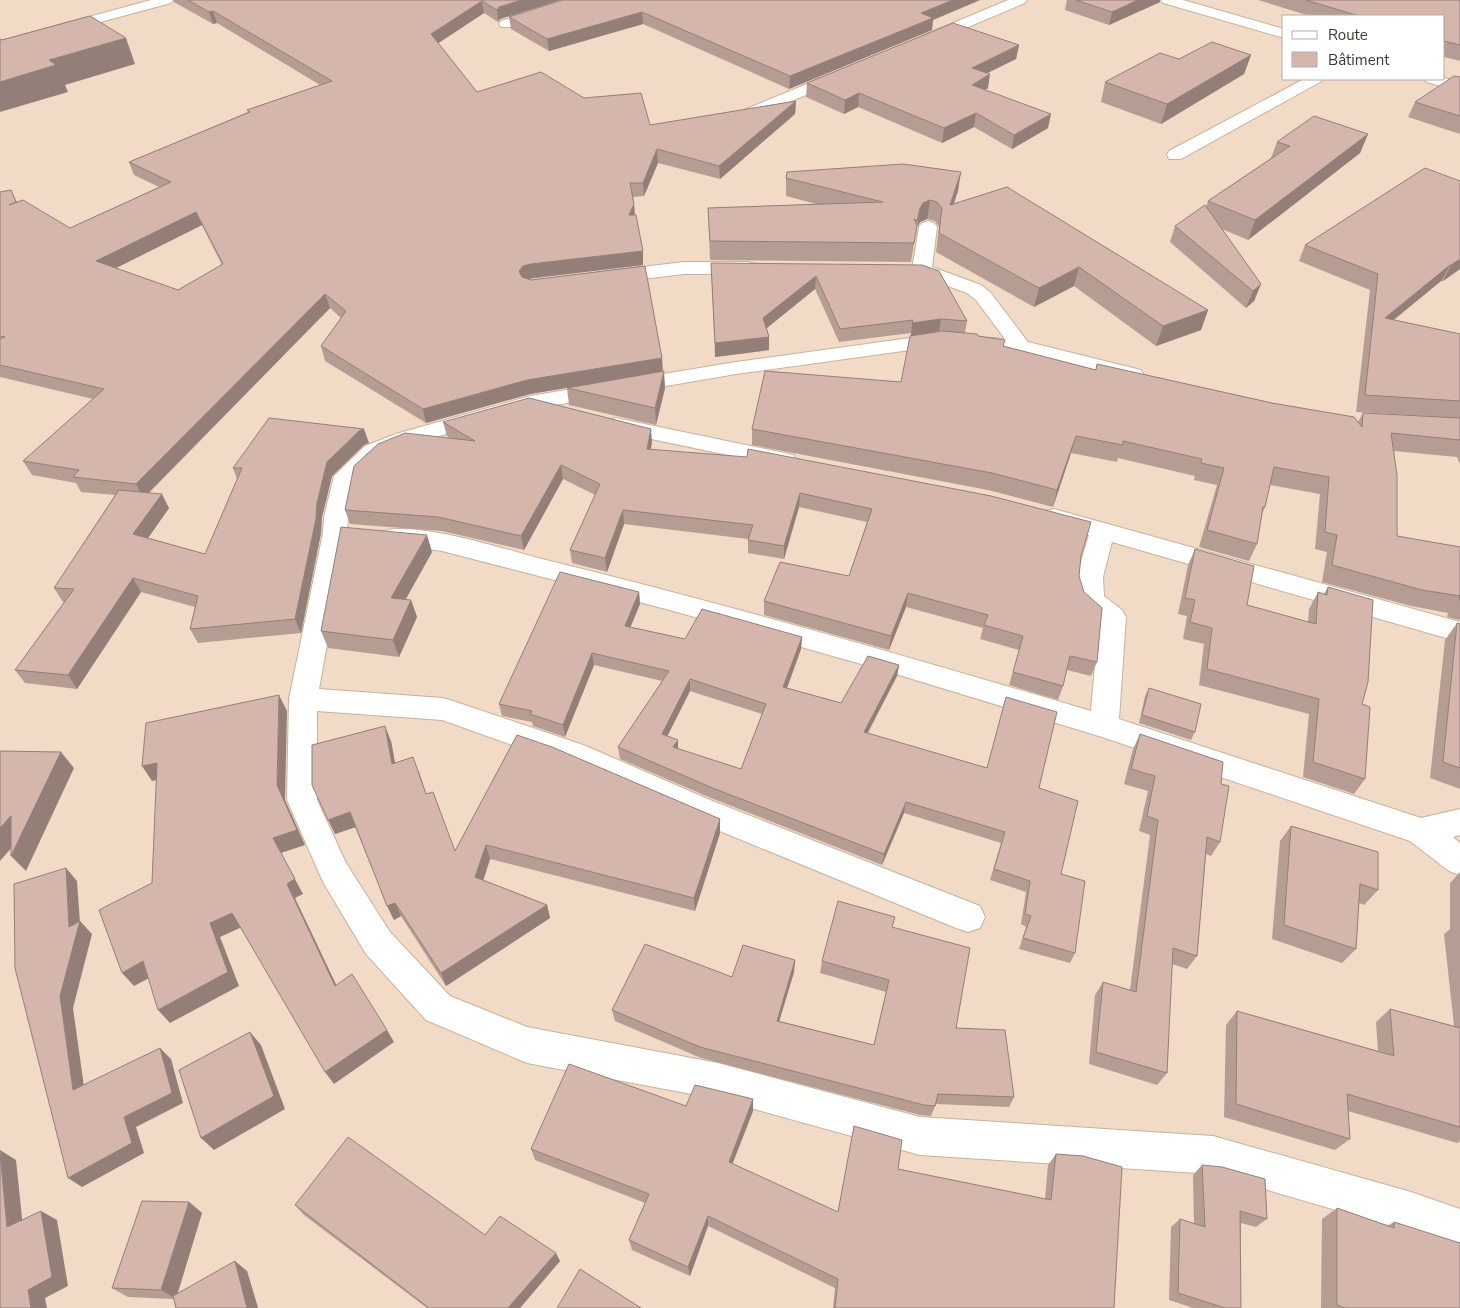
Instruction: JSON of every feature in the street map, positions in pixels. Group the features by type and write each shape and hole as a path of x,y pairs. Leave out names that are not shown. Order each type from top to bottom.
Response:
{"street":[{"path":"0,45 166,0"},
{"path":"506,24 580,0"},
{"path":"911,46 1020,0"},
{"path":"1179,1 1282,33"},
{"path":"738,118 856,69"},
{"path":"1175,155 1313,80"},
{"path":"1436,80 1460,87"},
{"path":"928,227 912,270 974,289 983,296 1021,346"},
{"path":"589,279 684,268 767,268"},
{"path":"1156,380 1021,346 939,340 736,368 530,403 404,439 373,451 346,476 336,518 335,533 303,699 302,800 334,872 378,943 438,1008 527,1044 718,1081 920,1136 1212,1155 1412,1212 1460,1229"},
{"path":"530,403 589,419 810,466"},
{"path":"1036,512 1460,632"},
{"path":"1103,530 1090,577 1091,600 1113,617 1104,726"},
{"path":"335,533 442,542 666,598 886,661 1104,726 1421,830 1460,861"},
{"path":"303,699 443,710 576,755 698,809 968,917"},
{"path":"1421,830 1460,822"}],"building":[{"path":"188,0 522,0 499,7 497,10 482,1 431,34 477,92 541,72 584,98 641,93 650,125 796,101 719,166 657,149 643,183 630,183 634,204 629,215 636,215 643,251 531,264 523,266 519,271 522,277 531,280 645,266 662,358 527,380 423,409 321,346 346,311 325,294 136,484 73,477 79,470 23,461 104,389 0,365 0,339 5,337 0,336 0,192 11,190 16,202 9,205 23,200 70,228 171,182 129,162 250,112 247,110 332,81 213,11 209,12","holes":["196,212 223,264 178,290 96,261"]},
{"path":"562,0 953,0 921,13 933,18 790,76 642,12 547,39 509,17"},
{"path":"1076,0 1138,0 1112,12"},
{"path":"1306,0 1460,0 1460,45 1445,41 1445,15 1356,15"},
{"path":"90,16 126,38 49,60 56,65 0,82 0,39"},
{"path":"953,23 1019,45 972,68 990,74 972,85 1051,114 1014,135 976,113 944,128 859,93 845,100 807,83"},
{"path":"1212,42 1251,55 1167,104 1105,82 1160,53 1179,59"},
{"path":"1454,76 1460,77 1460,116 1415,102"},
{"path":"1314,116 1368,134 1255,220 1208,201 1290,146 1277,142"},
{"path":"903,164 961,172 950,205 1007,187 1208,310 1163,326 1079,267 1039,288 939,233 942,208 937,202 930,200 923,203 917,221 914,219 917,225 914,243 710,241 708,208 883,202 786,178 787,172"},
{"path":"1425,168 1460,181 1460,259 1385,318 1460,334 1460,401 1365,395 1378,274 1305,245"},
{"path":"1205,205 1261,284 1253,291 1175,226"},
{"path":"711,263 922,265 939,271 967,321 941,319 912,323 913,320 840,329 816,276 763,318 769,337 715,343"},
{"path":"942,331 977,334 978,336 1005,340 1003,346 1096,370 1097,364 1272,403 1354,417 1362,427 1363,413 1460,418 1460,440 1391,433 1397,475 1397,536 1460,547 1460,596 1422,590 1332,565 1337,535 1325,532 1329,477 1274,467 1265,507 1263,507 1257,544 1207,530 1224,468 1201,463 1202,459 1123,441 1123,445 1076,436 1057,490 992,473 752,429 765,371 901,382 910,336"},
{"path":"664,371 655,408 567,388"},
{"path":"529,398 651,429 647,449 747,457 748,449 991,496 1091,522 1081,556 1079,576 1084,592 1102,608 1097,662 1070,656 1063,686 1013,672 1023,636 984,625 988,615 908,593 891,636 764,601 780,562 849,576 872,509 800,493 784,546 748,540 753,525 623,510 605,558 570,550 600,484 561,465 521,536 438,517 345,510 354,466 378,444 405,433 475,441 443,422"},
{"path":"269,418 364,429 359,431 327,462 317,503 316,519 295,619 190,629 198,596 133,578 68,675 15,670 74,589 54,588 119,490 162,494 133,534 205,554 242,468 233,468"},
{"path":"341,527 427,535 391,598 411,600 393,640 321,631"},
{"path":"1195,549 1254,566 1247,605 1316,624 1318,592 1327,595 1328,587 1373,600 1368,682 1362,704 1370,707 1365,779 1313,762 1319,699 1207,669 1212,628 1190,622 1195,600 1185,598"},
{"path":"560,572 639,592 625,626 685,639 702,609 802,637 783,687 841,703 868,656 899,665 864,732 987,768 1006,697 1057,712 1039,788 1078,801 1061,874 1085,881 1075,953 1023,938 1031,916 1025,914 1030,881 994,869 1005,832 906,802 884,854 710,787 618,747 669,671 592,653 563,725 530,714 532,711 499,704","holes":["690,679 766,704 741,769 673,747 678,740 662,734"]},
{"path":"1457,623 1460,624 1460,768 1443,762"},
{"path":"1149,688 1201,704 1195,732 1142,715"},
{"path":"279,695 277,785 297,830 273,838 295,879 287,884 335,986 352,974 387,1030 325,1072 232,913 210,923 228,972 158,1010 143,961 122,973 99,910 152,883 157,763 142,766 146,723"},
{"path":"385,726 392,764 413,757 426,794 433,792 455,851 517,735 552,747 720,819 694,898 486,845 475,877 547,905 441,973 395,903 387,906 350,812 328,820 312,785 312,745"},
{"path":"1140,734 1223,762 1221,784 1229,786 1220,842 1207,837 1197,956 1173,948 1167,1073 1096,1052 1103,982 1136,992 1158,820 1147,816 1155,776 1131,769"},
{"path":"0,751 61,752 11,856 11,816 0,828"},
{"path":"1291,826 1378,852 1378,890 1360,884 1356,949 1284,925"},
{"path":"66,868 69,927 80,921 60,996 73,1090 160,1048 172,1093 124,1117 132,1143 68,1178 15,968 14,884"},
{"path":"838,901 895,917 892,927 970,948 956,1028 1005,1030 1014,1097 938,1094 935,1106 924,1105 700,1047 612,1010 645,944 732,977 743,945 795,960 777,1021 874,1045 889,980 822,961"},
{"path":"1390,1009 1460,1028 1460,1127 1347,1094 1350,1139 1236,1104 1237,1011 1394,1056"},
{"path":"250,1032 274,1096 201,1138 179,1070"},
{"path":"569,1064 686,1106 695,1085 753,1099 729,1162 838,1212 854,1126 902,1140 898,1169 1051,1200 1056,1154 1083,1156 1122,1167 1114,1308 835,1308 838,1279 708,1216 688,1267 629,1240 649,1194 531,1149"},
{"path":"348,1137 485,1235 500,1216 556,1253 508,1308 429,1308 295,1205"},
{"path":"0,1153 7,1227 41,1211 52,1277 28,1290 31,1308 0,1308"},
{"path":"1202,1165 1222,1167 1265,1179 1267,1219 1240,1211 1241,1308 1225,1308 1178,1293 1180,1219 1205,1227"},
{"path":"142,1201 189,1202 161,1290 112,1288"},
{"path":"1337,1208 1394,1228 1394,1222 1460,1243 1460,1308 1345,1308 1337,1305"},
{"path":"235,1261 247,1308 176,1308 173,1296"},
{"path":"580,1269 641,1308 557,1308"}]}
